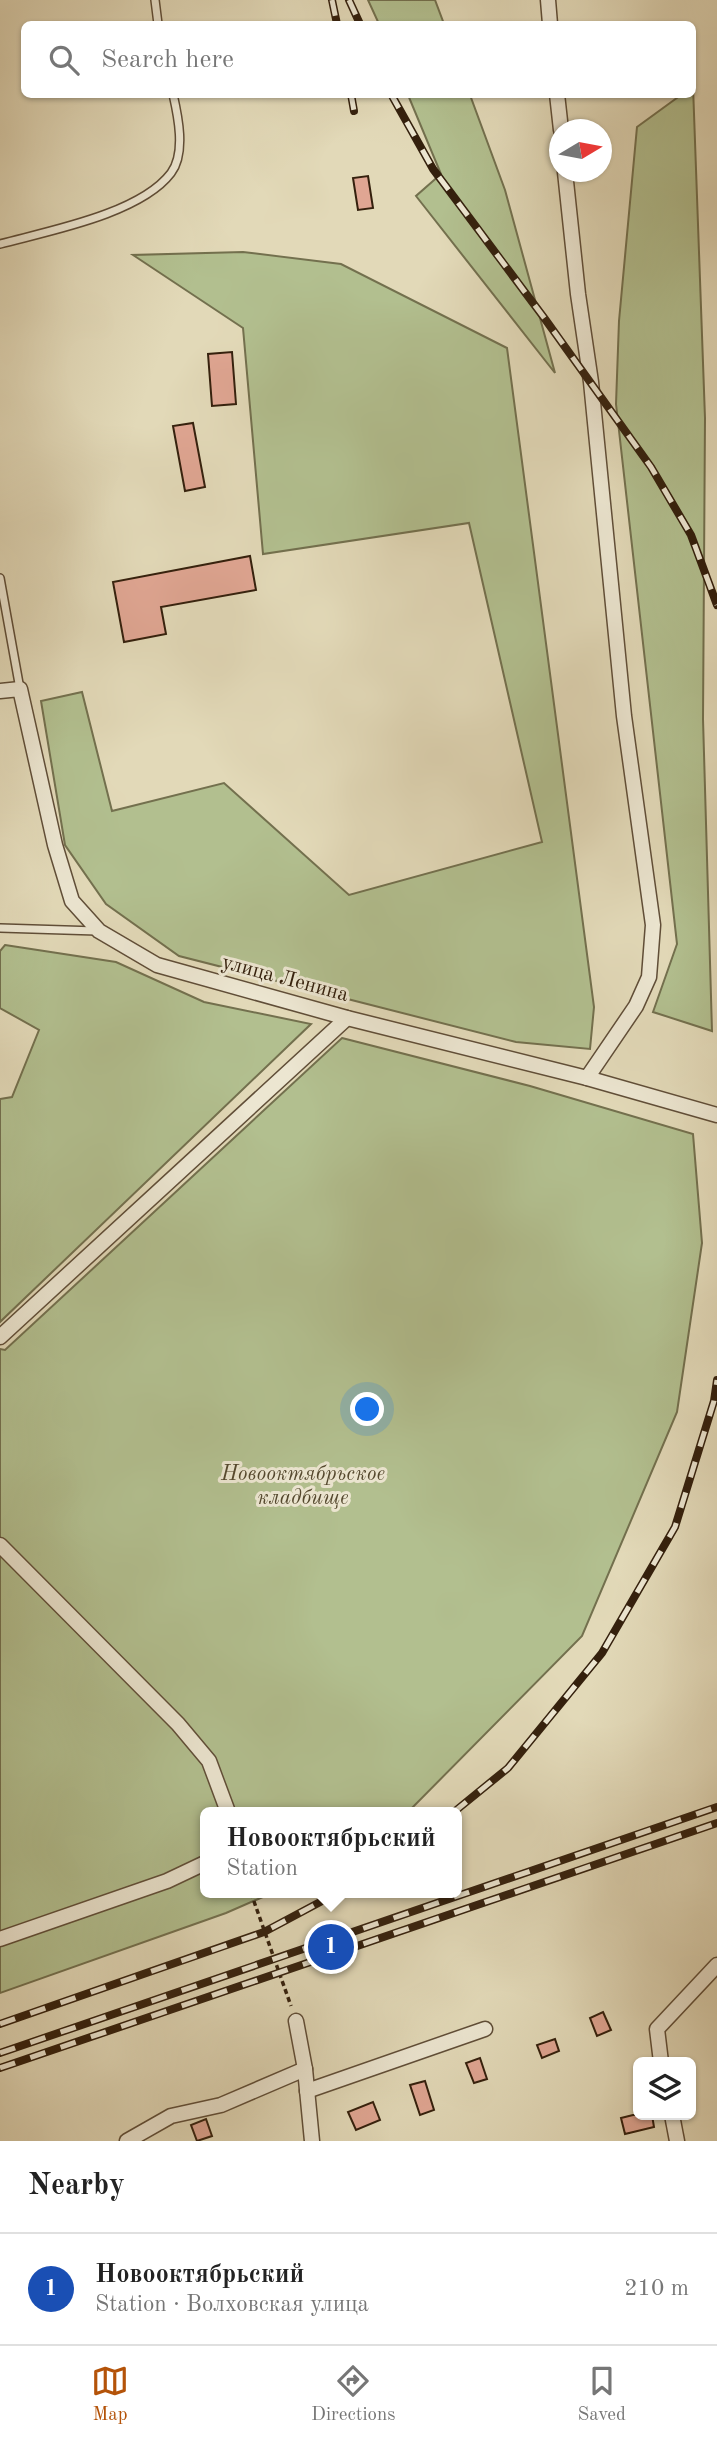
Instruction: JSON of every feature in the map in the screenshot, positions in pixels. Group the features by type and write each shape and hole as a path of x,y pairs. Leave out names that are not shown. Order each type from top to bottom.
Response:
{"street":[{"path":"548,0 550,21"},
{"path":"557,98 560,119"},
{"path":"566,182 591,382 624,716 653,925 649,976 640,996 587,1078"},
{"path":"0,691 20,689"},
{"name":"улица Ленина","path":"20,689 55,845 72,901 99,931 157,965 347,1018 587,1078 717,1115"},
{"path":"0,1337 347,1018"},
{"path":"0,1545 178,1724 209,1761 226,1807"},
{"path":"0,1939 167,1881 200,1865"},
{"path":"660,2057 657,2029 717,1965"},
{"path":"296,2021 312,2141"},
{"path":"307,2091 485,2029"},
{"path":"127,2141 171,2116 221,2105 304,2069"},
{"path":"673,2120 677,2141"}],"lane":[{"path":"155,0 158,21"},
{"path":"0,244 90,219 144,197 172,172 179,149 174,98"},
{"path":"0,578 20,689"},
{"path":"0,928 99,931"}],"path":[{"path":"253,1898 296,2021"}],"green space":[{"path":"368,0 435,0 443,21 378,21"},
{"path":"409,98 471,98 505,190 555,373 416,196 441,174"},
{"path":"677,98 693,98 705,418 703,719 712,1031 653,1012 677,944 616,404 619,321 637,127"},
{"path":"243,252 341,264 507,348 594,1007 590,1049 516,1042 179,956 106,904 65,845 41,701 82,692 112,811 224,783 349,895 542,842 469,523 263,554 243,328 133,255"},
{"path":"5,945 116,962 204,1002 311,1024 0,1322 0,1099 12,1097 39,1030 0,1008 0,951"},
{"name":"Новооктябрьское кладбище","path":"342,1038 530,1086 693,1134 702,1243 677,1412 582,1636 413,1807 200,1807 200,1898 260,1898 226,1913 0,1993 0,1349 5,1350"}],"building":[{"path":"368,176 373,208 358,210 353,178"},
{"path":"232,352 236,404 212,406 208,354"},
{"path":"193,423 205,487 185,491 173,426"},
{"path":"250,556 256,590 161,607 166,634 124,642 113,582"},
{"path":"603,2012 611,2030 597,2036 590,2018"},
{"path":"555,2039 559,2051 542,2058 537,2045"},
{"path":"480,2058 487,2079 474,2083 466,2063"},
{"path":"425,2081 434,2110 420,2115 410,2085"},
{"path":"373,2102 380,2120 356,2130 348,2112"},
{"path":"633,2115 633,2120 653,2120 654,2127 625,2134 621,2118"},
{"path":"206,2119 212,2136 197,2141 191,2125"}],"railway":[{"path":"332,0 336,21"},
{"path":"349,0 359,21"},
{"path":"352,98 354,111"},
{"path":"393,98 433,169 651,467 691,535 717,605"},
{"path":"460,1807 508,1768 602,1653 675,1527 714,1401 717,1380"},
{"path":"462,1894 717,1807"},
{"path":"0,2068 717,1823"},
{"path":"0,2024 264,1932 328,1898"},
{"path":"0,2053 452,1898"}],"place":[{"name":"Новооктябрьский","path":"331,1947"}]}
